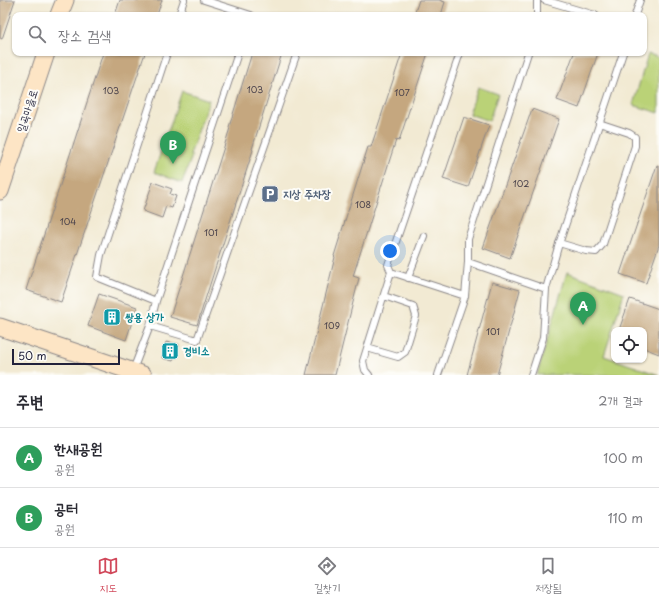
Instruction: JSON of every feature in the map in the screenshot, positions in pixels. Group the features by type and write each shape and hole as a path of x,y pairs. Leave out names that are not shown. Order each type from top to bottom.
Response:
{"street":[{"path":"60,12 65,0"},
{"name":"일곡마을로","path":"0,191 45,56"},
{"path":"0,327 138,373"}],"lane":[{"path":"180,12 184,0"},
{"path":"204,0 242,12"},
{"path":"537,0 537,12"},
{"path":"544,0 585,12"},
{"path":"636,12 640,0"},
{"path":"156,300 97,277 101,255 166,56"},
{"path":"138,373 156,300 237,56"},
{"path":"150,326 197,340 296,56"},
{"path":"369,375 365,370 363,361 391,272 388,265 459,56"},
{"path":"438,375 464,296 468,262 468,239 527,56"},
{"path":"531,375 543,338 546,288 559,243 622,56"},
{"path":"559,243 586,251 596,252 603,244 635,146 635,137 629,133 599,123"},
{"path":"408,278 424,236"},
{"path":"468,262 546,288"},
{"path":"391,272 464,296"},
{"path":"367,348 398,357 405,352 416,316 414,306 384,296"}],"green space":[{"path":"648,54 658,57 659,60 659,113 633,105"},
{"path":"478,87 498,94 489,121 469,114"},
{"path":"182,91 209,100 182,183 154,172"},
{"path":"567,272 624,293 613,327 611,327 611,334 604,356 611,358 611,363 624,363 659,375 537,375"}],"building":[{"path":"0,0 15,0 2,39 0,38"},
{"path":"120,0 162,0 158,12 116,12"},
{"path":"419,0 439,0 445,2 442,12 415,12"},
{"path":"102,56 144,56 61,302 26,290"},
{"path":"251,56 281,56 252,149 253,150 197,325 170,317 230,128 229,127"},
{"path":"401,56 427,56 399,141 396,140 353,276 359,278 335,375 306,375 335,257 334,256 368,147 371,147"},
{"path":"573,56 597,56 579,108 557,100"},
{"path":"532,109 559,119 510,258 483,248"},
{"path":"464,117 489,125 468,187 443,179"},
{"path":"657,165 659,166 659,245 646,283 620,274"},
{"path":"153,182 172,189 170,194 176,196 172,208 166,206 162,218 143,211"},
{"path":"492,282 520,290 497,375 467,375"},
{"name":"쌍용 상가","path":"99,294 137,307 126,340 88,326"},
{"path":"630,299 659,309 659,354 647,349 647,327 620,327"},
{"name":"경비소","path":"166,342 178,345 173,361 162,358"}],"place":[{"name":"공터","path":"173,164"},
{"name":"지상 주차장","path":"270,194"},
{"name":"쌍용 상가","path":"112,317"},
{"name":"한새공원","path":"583,325"},
{"name":"경비소","path":"170,351"}]}
